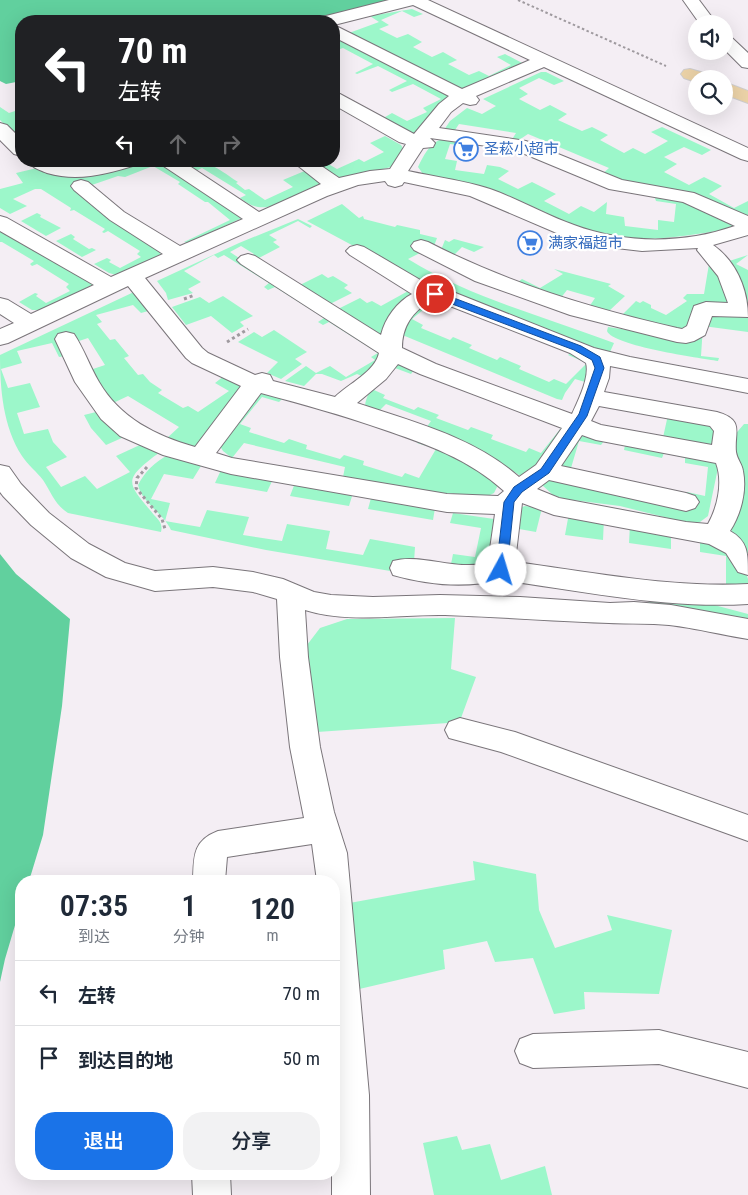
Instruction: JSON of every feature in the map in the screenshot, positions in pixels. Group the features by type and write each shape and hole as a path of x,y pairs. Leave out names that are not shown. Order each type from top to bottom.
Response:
{"main road":[{"path":"733,93 748,100"}],"street":[{"path":"340,18 404,1 415,0 748,162"},
{"path":"691,0 702,15"},
{"path":"340,22 414,4 748,155"},
{"path":"340,33 466,98"},
{"path":"733,49 748,63"},
{"path":"400,179 423,140 466,98 545,63"},
{"path":"340,101 387,128 423,140"},
{"path":"340,108 400,141 423,140 519,145 616,185 687,197 718,209 748,224"},
{"path":"0,129 15,144"},
{"path":"48,167 80,171 106,167"},
{"path":"178,167 258,220"},
{"path":"310,167 337,186"},
{"path":"0,338 177,254 337,186 376,176 467,189 485,194 564,229 609,241 645,244 684,243 721,237 748,228"},
{"path":"0,346 139,280 329,195 379,181 400,179 462,194 589,244 660,252 707,250 748,242"},
{"path":"81,186 117,216 177,254"},
{"path":"0,222 111,286"},
{"path":"421,246 457,265 526,294 609,320 686,336 697,330 702,311 706,308 744,309 728,275 707,250"},
{"path":"357,251 428,294 440,295 591,354 630,364 748,386"},
{"path":"248,260 391,351 428,369 596,432 724,456"},
{"path":"139,280 194,353 220,368 258,382 342,404 435,438 458,448 497,471 517,492 554,506 686,531 716,533 730,539 748,557"},
{"path":"342,404 383,369 389,360 391,340 398,321 413,303 428,294"},
{"path":"0,304 30,323"},
{"path":"66,339 87,382 110,414 129,430 172,449 231,466 447,503 484,506 501,506 545,471 584,414 599,368 596,359 591,354"},
{"path":"200,458 258,382"},
{"path":"590,397 717,420 724,424 727,432 723,443 724,456 729,464 730,489 728,507 716,533"},
{"path":"545,471 686,502"},
{"path":"0,473 12,490 40,519 80,551 116,570 155,581 213,577 254,582 272,586 309,601 331,605 373,607 440,605 520,607 610,613 634,612 662,614 748,630"},
{"path":"501,570 517,492"},
{"path":"716,533 734,546 748,565"},
{"path":"403,568 460,576 480,575 501,570 666,592 714,596 748,594"},
{"path":"290,594 294,657 305,748 318,812 331,853 333,875"},
{"path":"460,730 504,741 748,828"},
{"path":"209,875 211,852 218,845 324,829"},
{"path":"340,951 351,1096 351,1195"},
{"path":"533,1051 659,1048 748,1070"},
{"path":"211,1180 212,1195"}],"path":[{"path":"518,0 671,68"},
{"path":"165,529 162,519 138,493 135,483 147,466 172,449"}],"green space":[{"path":"0,0 398,0 339,15 15,15 15,82 6,84 0,81"},
{"path":"412,9 423,14 414,17 402,11 381,20 389,25 379,29 397,38 408,34 422,42 413,47 432,57 443,52 457,60 448,64 469,75 479,71 489,76 511,65 497,57 505,54 524,64 463,90 349,33 379,22 370,16"},
{"path":"340,38 450,94 451,97 417,132 411,134 380,120 392,113 407,121 427,112 423,108 441,99 413,84 392,92 389,90 407,81 378,66 357,74 355,73 373,64 343,48 340,49"},
{"path":"541,72 546,72 564,81 554,85 539,78 519,88 528,94 519,99 540,110 550,105 567,114 558,120 582,131 592,127 608,135 600,140 624,153 633,148 645,154 668,141 651,132 662,127 711,150 702,155 684,147 664,157 677,164 664,172 689,185 704,177 722,186 709,194 734,208 748,201 748,217 600,176 609,168 528,134 516,142 511,141 516,133 459,124 453,133 444,130 450,121 467,108 482,114 496,106 483,99"},
{"path":"0,107 9,113 15,111 15,135 0,120"},
{"path":"385,136 401,145 404,150 396,164 391,167 342,179 321,167 334,167 337,169 359,159 364,162 384,152 370,143"},
{"path":"442,139 473,141 473,147 450,144 445,159 457,161 455,170 484,174 487,165 500,167 509,171 498,179 518,189 532,182 556,194 544,201 569,214 581,206 594,212 607,202 606,214 624,217 625,226 658,230 658,220 674,222 676,204 656,201 654,195 684,199 735,222 734,226 728,229 697,234 650,239 603,234 564,221 492,190 423,174 418,167 422,159 433,144"},
{"path":"123,167 150,167 125,177 118,176 86,187 161,251 160,256 116,275 94,264 107,258 111,260 109,262 120,268 141,257 137,254 140,251 108,231 102,232 105,229 74,210 70,211 71,208 41,189 35,189 13,199 27,206 10,214 0,208 0,189 23,183 16,173 37,168 106,172"},
{"path":"155,167 170,167 242,218 188,243 184,242 230,220 208,202 205,202 178,184 180,182"},
{"path":"190,167 214,167 238,182 236,183 245,190 249,189 265,200 293,187 283,180 307,170 322,179 322,185 273,206 258,207 240,198 246,195 202,168 196,171"},
{"path":"342,204 359,218 363,216 364,219 395,227 397,225 420,230 420,234 437,238 434,246 408,259 425,269 497,301 614,343 610,352 579,343 430,287 307,221"},
{"path":"37,213 41,215 40,217 61,228 46,236 21,221"},
{"path":"298,219 312,226 310,228 298,221 269,235 277,240 273,242 280,247 257,259 248,258 254,254 241,246 230,252 383,353 364,377 357,374 341,381 322,374 316,374 304,386 285,381 306,366 316,373 330,366 346,377 375,360 371,357 378,353 329,322 323,325 318,322 324,318 275,287 268,290 264,287 269,283 224,255 218,258 214,255 184,271 201,282 188,289 193,293 168,300 166,293 157,281 239,243"},
{"path":"0,227 93,284 92,287 44,310 32,310 19,302 35,293 38,294 36,296 46,303 70,291 66,287 69,284 37,264 32,266 30,264 34,261 0,242"},
{"path":"71,234 75,237 73,239 89,249 96,250 82,257 56,241"},
{"path":"454,239 484,247 474,252 462,247 453,256 441,250 445,240 449,242"},
{"path":"748,255 736,264 748,270 748,303 745,302 723,263"},
{"path":"709,264 719,270 728,304 687,331 621,316 636,301 640,303 643,301 651,305 651,308 666,315 687,301 683,298 687,294 704,294"},
{"path":"554,269 611,284 608,286 625,296 609,311 589,307 595,298 567,290 560,299 518,282 522,279 540,288 563,274"},
{"path":"322,274 328,278 333,276 348,285 344,288 352,293 328,305 298,286"},
{"path":"410,290 414,291 383,337 336,310 360,298 367,303 372,301 381,306"},
{"path":"136,291 152,310 141,313 133,305 96,315 102,322 97,324 110,340 115,339 129,356 124,358 138,375 143,374 150,382 162,390 158,393 183,408 188,406 198,412 229,391 215,383 224,376 243,387 197,446 193,447 166,439 179,427 128,396 111,404 90,370 105,365 88,338 76,342 65,356 59,357 52,343 17,351 22,363 1,369 8,388 30,383 40,407 17,413 24,434 48,429 53,442 67,457 46,467 61,487 85,476 97,489 130,472 116,456 142,444 160,452 139,469 132,482 138,495 160,522 161,532 68,513 64,510 56,502 43,480 24,459 16,445 7,420 2,394 0,355"},
{"path":"223,296 253,316 240,322 244,326 232,333 211,316 186,325 172,307 200,297 209,303"},
{"path":"430,299 453,304 450,307 434,301 412,319 423,325 421,328 450,340 453,337 472,345 469,348 497,360 500,357 521,366 519,369 549,382 554,379 566,384 587,363 568,355 571,353 591,364 585,382 575,379 562,400 557,399 400,334 402,322"},
{"path":"713,311 748,314 748,332 703,326 701,356 719,358 718,361 624,342 607,331 608,327 682,338"},
{"path":"274,330 307,352 295,359 302,364 281,379 267,373 278,362 238,342 254,332 262,337"},
{"path":"397,364 414,370 411,374 395,368 374,390 385,395 383,398 414,410 418,407 439,415 436,418 468,430 471,427 493,435 491,439 526,452 529,448 541,453 561,428 541,420 544,417 565,425 539,467 525,476 519,475 490,456 426,428 431,421 386,404 378,412 368,409 365,406 369,393 377,382"},
{"path":"259,392 286,395 279,402 262,397 240,424 251,428 249,432 284,443 289,439 307,445 306,449 340,459 344,455 364,461 363,465 402,477 405,473 419,478 436,449 417,443 420,438 495,479 497,487 494,493 488,496 401,490 343,477 345,467 244,443 232,458 220,446"},
{"path":"96,412 124,437 106,445 91,428 84,415"},
{"path":"668,415 712,423 717,429 710,447 662,442"},
{"path":"744,424 748,424 748,554 733,538 731,527 738,463 732,438"},
{"path":"585,434 719,463 708,516 700,522 688,523 620,506 565,499 553,495 542,485 544,481 549,479 686,496 687,492 705,496 708,467 685,463 685,458 664,453 662,458 624,450 625,445 604,441 601,445 579,441 571,468 584,471 584,474 557,466 572,439"},
{"path":"168,455 201,466 193,479 164,474 151,499 170,503 165,521 148,503 138,485 151,467"},
{"path":"221,470 273,479 267,492 215,483"},
{"path":"295,483 353,493 349,506 290,496"},
{"path":"371,498 435,508 433,520 368,509"},
{"path":"522,507 542,508 536,532 519,529"},
{"path":"207,510 249,517 243,535 282,541 287,524 330,531 326,549 363,555 370,539 415,547 414,562 402,573 266,550 171,530 165,521 200,527"},
{"path":"453,513 494,519 496,521 492,564 450,569 453,554 475,557 481,528 450,523"},
{"path":"569,513 604,519 603,540 565,535"},
{"path":"630,524 671,534 671,549 629,543"},
{"path":"700,537 717,540 744,567 748,579 748,587 726,589 726,556 700,552"},
{"path":"0,554 16,574 70,619 62,706 43,835 31,875 15,875 15,925 0,982"},
{"path":"688,598 748,614 748,622 633,604"},
{"path":"455,618 451,669 476,677 461,718 448,723 317,732 305,659 307,645 320,628 347,619"},
{"path":"473,861 536,874 539,910 555,948 612,930 607,915 672,930 659,994 584,992 585,1009 554,1014 533,958 495,962 487,941 443,950 445,969 355,990 344,904 475,880"},
{"path":"457,1136 462,1150 490,1144 501,1180 545,1166 552,1195 434,1195 423,1143"}],"place":[{"name":"圣菘小超市","path":"466,149"},
{"name":"满家福超市","path":"530,243"}],"route":[{"path":"435,294 578,348 591,354 596,359 599,368 584,414 545,471 518,490 509,502 501,570"}]}
